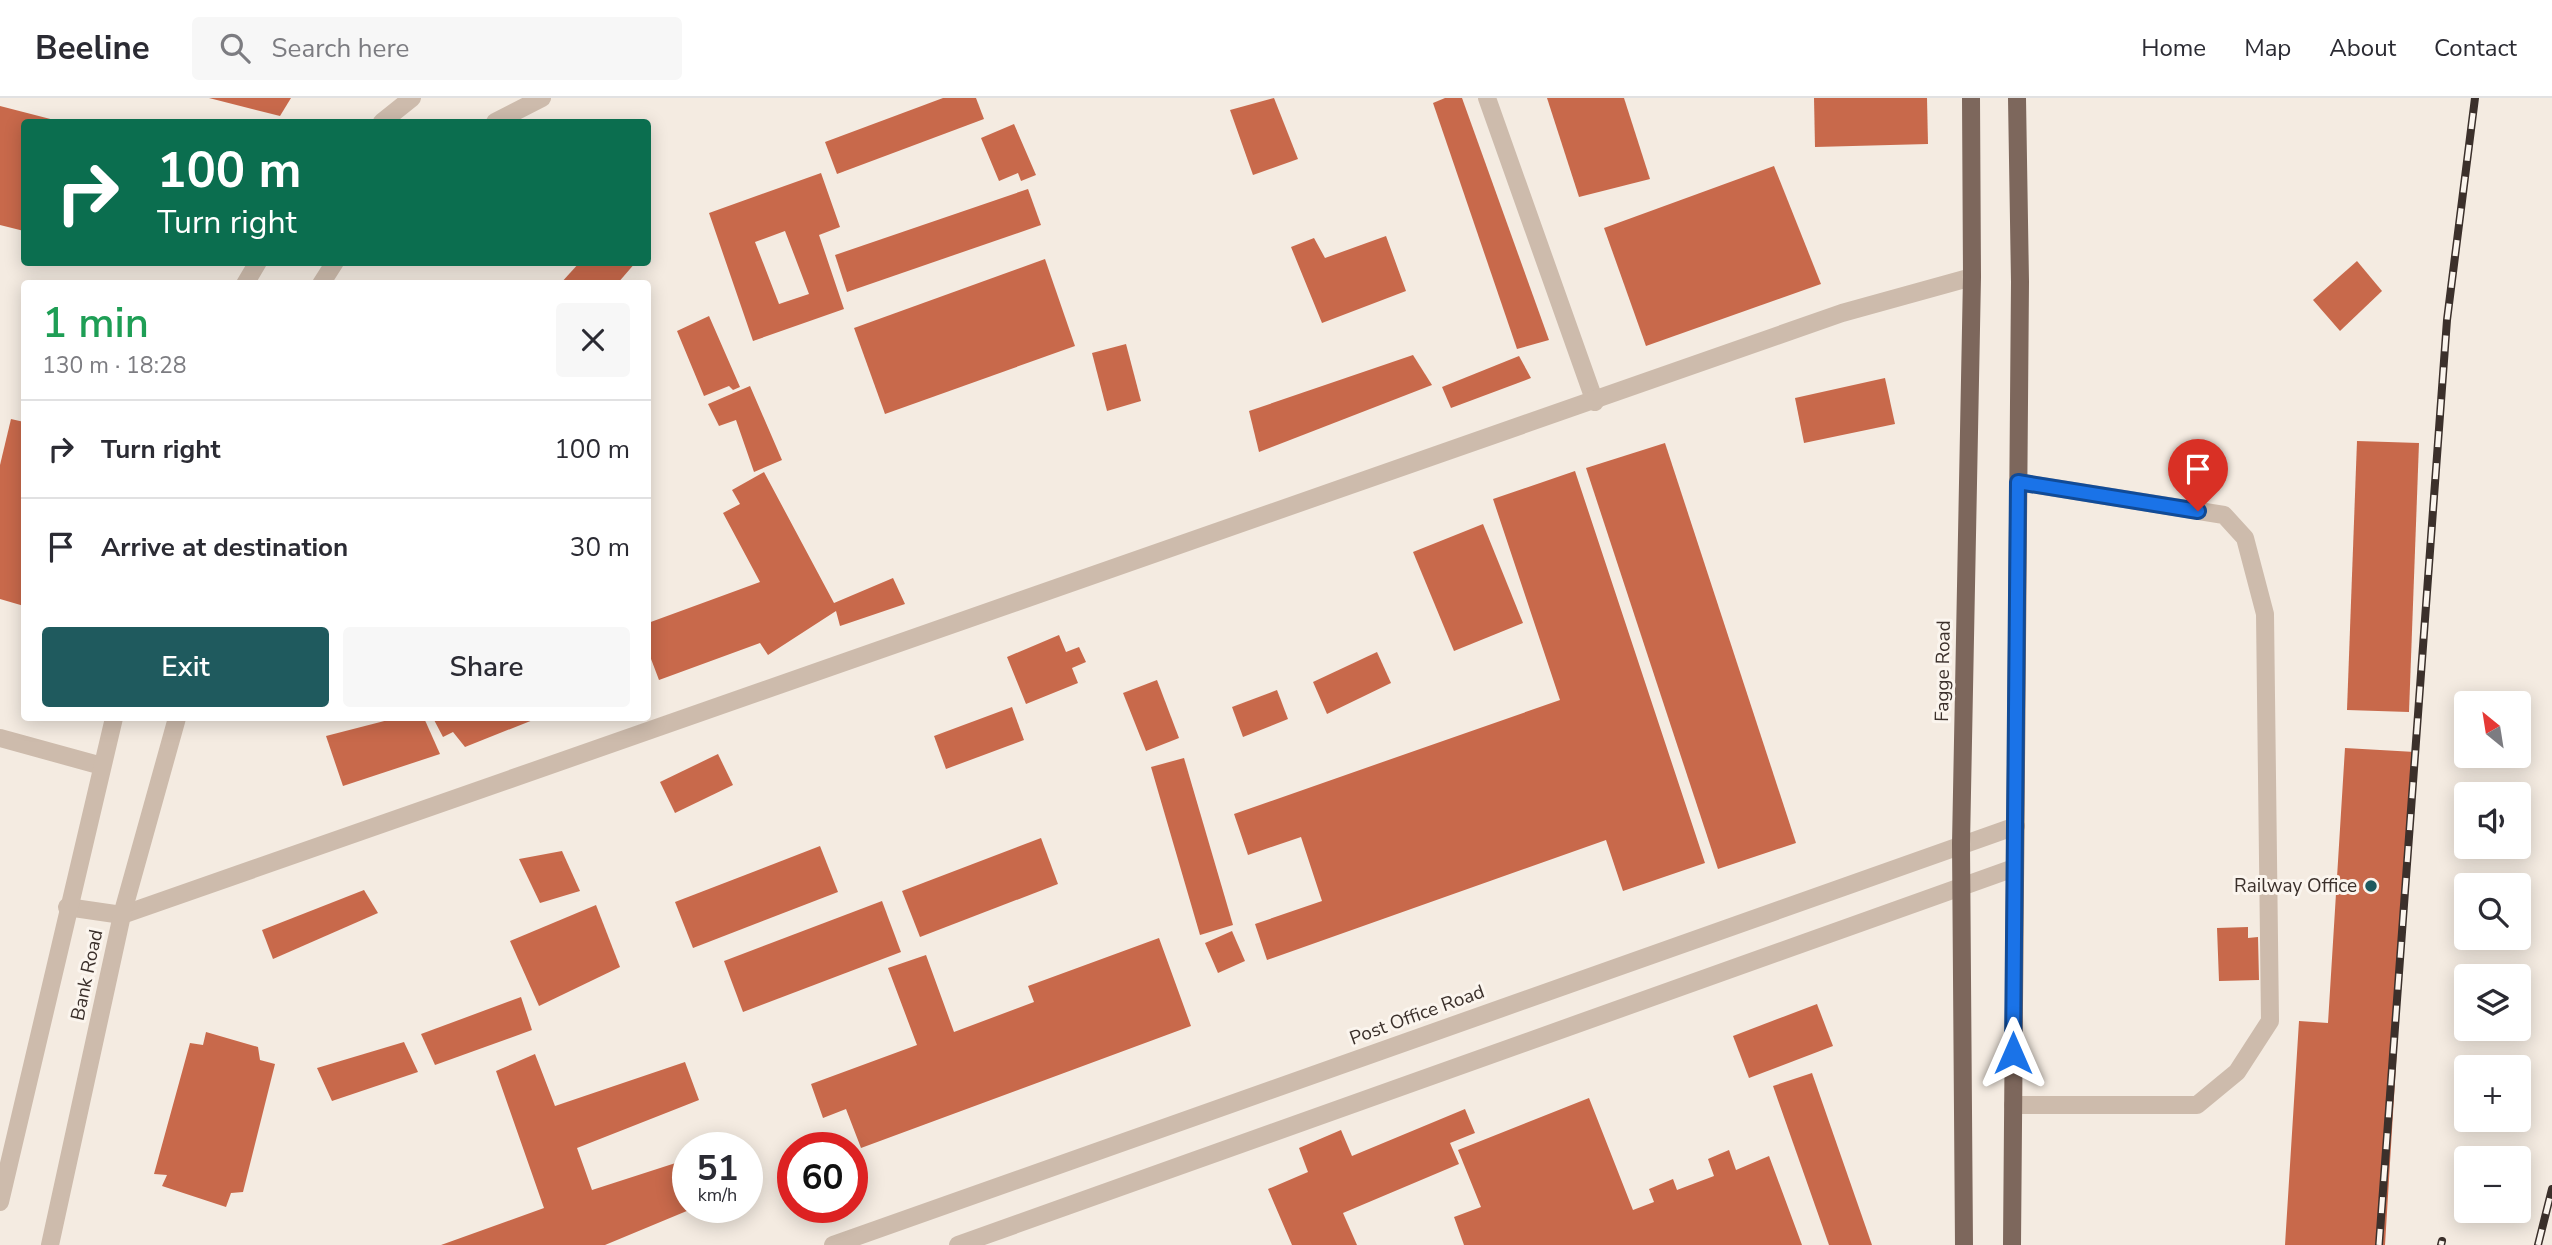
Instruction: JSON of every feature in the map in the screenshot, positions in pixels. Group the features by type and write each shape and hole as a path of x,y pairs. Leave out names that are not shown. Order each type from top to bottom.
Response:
{"main road":[{"name":"Fagge Road","path":"1964,1245 1961,844 1972,277 1971,98"},
{"path":"2012,1245 2018,482 2017,98"}],"street":[{"path":"386,119 412,98"},
{"path":"501,119 542,98"},
{"path":"1487,98 1595,402"},
{"path":"67,907 122,915 1595,402 1842,313 1972,277"},
{"path":"2013,1105 2197,1105 2237,1072 2270,1021 2265,614 2245,538 2224,515 2018,482"},
{"name":"Bank Road","path":"0,1202 67,907 113,721"},
{"name":"Bank Road","path":"50,1245 122,915 176,721"},
{"path":"0,738 102,766"},
{"name":"Post Office Road","path":"833,1245 2016,826"},
{"path":"958,1245 2014,868"}],"building":[{"path":"209,98 291,98 280,116"},
{"path":"943,98 976,98 984,119 837,174 825,142"},
{"path":"1274,98 1298,159 1253,175 1230,110"},
{"path":"1445,98 1462,98 1549,340 1517,349 1433,103"},
{"path":"1547,98 1624,98 1650,179 1579,197"},
{"path":"1814,98 1927,98 1928,144 1815,147"},
{"path":"0,106 50,119 21,119 21,230 0,225"},
{"path":"1014,124 1036,175 1021,181 1018,173 999,181 981,138"},
{"path":"1774,166 1821,284 1646,346 1604,228"},
{"path":"821,173 840,227 819,235 844,309 753,341 709,213","holes":["785,231 809,294 779,304 755,242"]},
{"path":"1028,189 1041,225 847,292 835,255"},
{"path":"1386,236 1406,291 1322,323 1291,247 1314,238 1325,258"},
{"path":"1045,259 1075,346 885,414 854,328"},
{"path":"2357,261 2382,291 2340,331 2313,300"},
{"path":"576,266 633,266 620,280 564,280"},
{"path":"709,316 740,387 733,390 729,386 704,396 677,331"},
{"path":"1126,344 1141,401 1107,411 1092,353"},
{"path":"1413,355 1432,385 1259,452 1249,411"},
{"path":"1519,356 1531,378 1451,408 1442,387"},
{"path":"1885,378 1895,424 1804,443 1795,398"},
{"path":"750,386 782,460 754,472 736,420 719,426 708,404"},
{"path":"11,419 21,421 21,605 0,599 0,465"},
{"path":"2357,441 2419,443 2409,712 2347,710"},
{"path":"1665,443 1796,843 1718,869 1586,468"},
{"path":"1575,471 1705,863 1623,891 1606,840 1267,960 1255,924 1322,901 1301,837 1248,855 1234,814 1560,700 1493,499"},
{"path":"764,472 834,603 893,578 905,604 840,626 836,611 768,655 760,643 659,680 651,659 651,622 760,582 723,513 740,504 732,490"},
{"path":"1483,524 1523,623 1454,651 1413,552"},
{"path":"1059,635 1066,652 1079,647 1086,662 1072,668 1078,683 1026,704 1007,657"},
{"path":"1377,652 1391,683 1327,714 1313,682"},
{"path":"1157,680 1179,738 1146,751 1123,693"},
{"path":"1277,690 1288,719 1243,737 1232,707"},
{"path":"1012,707 1024,740 946,769 934,736"},
{"path":"384,721 425,721 440,754 343,786 326,736"},
{"path":"435,721 530,721 465,747 453,732 443,737"},
{"name":"Railway Office","path":"2345,748 2415,752 2385,1245 2285,1245 2299,1021 2328,1023"},
{"path":"718,754 733,785 675,813 660,782"},
{"path":"1184,758 1233,925 1200,935 1151,767"},
{"path":"1041,838 1058,884 920,937 902,891"},
{"path":"820,846 838,892 693,948 675,902"},
{"path":"562,851 580,891 540,903 519,859"},
{"path":"364,890 378,913 273,959 262,930"},
{"path":"882,901 901,952 743,1012 724,961"},
{"path":"596,905 620,967 539,1006 510,941"},
{"path":"2248,927 2248,938 2258,937 2259,980 2219,981 2217,928"},
{"path":"1232,931 1245,961 1218,973 1205,943"},
{"path":"1159,938 1191,1026 868,1145 868,1132 855,1132 846,1109 823,1118 811,1084 917,1045 888,968 926,955 954,1032 1034,1002 1028,986"},
{"path":"521,997 532,1030 435,1065 421,1034"},
{"path":"1817,1004 1833,1046 1749,1078 1733,1036"},
{"path":"206,1032 258,1047 260,1060 275,1064 243,1192 231,1193 226,1207 162,1186 167,1175 154,1174 190,1043 203,1045"},
{"path":"404,1042 418,1072 332,1101 317,1068"},
{"path":"535,1054 555,1106 685,1062 699,1100 577,1148 592,1190 672,1164 672,1217 605,1245 441,1245 544,1208 496,1071"},
{"path":"1812,1073 1872,1245 1829,1245 1773,1086"},
{"path":"1589,1098 1633,1210 1654,1202 1649,1189 1673,1179 1677,1190 1714,1176 1708,1159 1729,1150 1736,1170 1769,1156 1802,1245 1464,1245 1454,1217 1481,1207 1458,1150"},
{"path":"1465,1109 1475,1133 1450,1143 1459,1164 1343,1213 1357,1245 1292,1245 1268,1189 1308,1172 1299,1148 1341,1130 1352,1156"}],"railway":[{"path":"2379,1245 2447,320 2475,98"},
{"path":"2538,1245 2552,1189"},
{"path":"2441,1245 2442,1241"}],"place":[{"name":"Railway Office","path":"2371,886"}],"route":[{"path":"2013,1053 2018,482 2198,511"}]}
